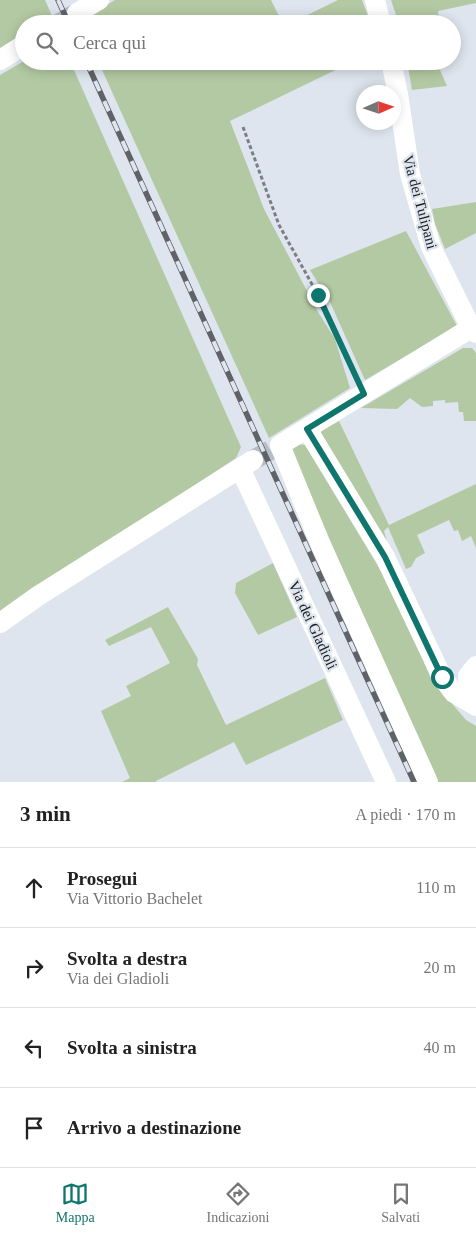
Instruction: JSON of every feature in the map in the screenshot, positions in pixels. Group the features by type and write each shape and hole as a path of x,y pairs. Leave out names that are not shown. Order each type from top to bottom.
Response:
{"street":[{"path":"77,14 100,0"},
{"path":"375,0 379,15"},
{"path":"0,60 15,51"},
{"name":"Via dei Tulipani","path":"393,70 410,174 431,248 474,330"},
{"path":"428,782 320,543 280,444 474,330"},
{"path":"307,429 385,557 442,677 454,694 476,706"},
{"name":"Via dei Gladioli","path":"0,623 38,596 246,464 386,782"},
{"path":"476,666 468,676 469,694 476,706"}],"path":[{"path":"243,127 279,225 318,295 364,394"}],"green space":[{"path":"0,0 45,0 52,15 15,15 15,39 0,48"},
{"path":"115,0 271,0 278,15 91,15"},
{"path":"338,0 362,0 368,15 307,15"},
{"path":"391,0 476,0 476,3 438,11 439,15 396,15"},
{"path":"15,66 15,70 74,70 241,447 236,458 0,613 0,75"},
{"path":"102,70 335,70 230,121 264,209 318,312 335,339 350,388 269,438"},
{"path":"409,70 440,70 447,86 412,90"},
{"path":"476,202 476,233 445,249 435,224 432,209"},
{"path":"406,231 457,326 365,380 330,302 310,270"},
{"path":"463,348 472,348 476,353 476,421 464,421 463,412 459,412 458,402 445,403 445,400 433,401 433,406 422,407 410,398 397,409 361,408"},
{"path":"339,421 389,525 476,484 476,548 471,536 462,541 458,530 454,531 449,520 417,535 425,553 416,558 411,567 406,569 388,527 384,531 388,545 319,433 324,428"},
{"path":"297,444 305,445 384,576 411,630 431,679 466,720 476,726 476,782 436,782 291,451"},
{"path":"273,563 297,617 258,635 235,593 236,583"},
{"path":"168,607 198,659 197,665 226,725 325,678 343,720 246,765 234,742 156,782 122,782 130,778 101,711 131,696 126,686 170,663 151,627 109,646 105,640"}],"tunnel":[{"path":"253,460 280,445"}],"railway":[{"path":"58,0 65,15"},
{"path":"90,70 414,782"}],"route":[{"path":"318,295 364,394 307,429 385,557 442,677"}]}
